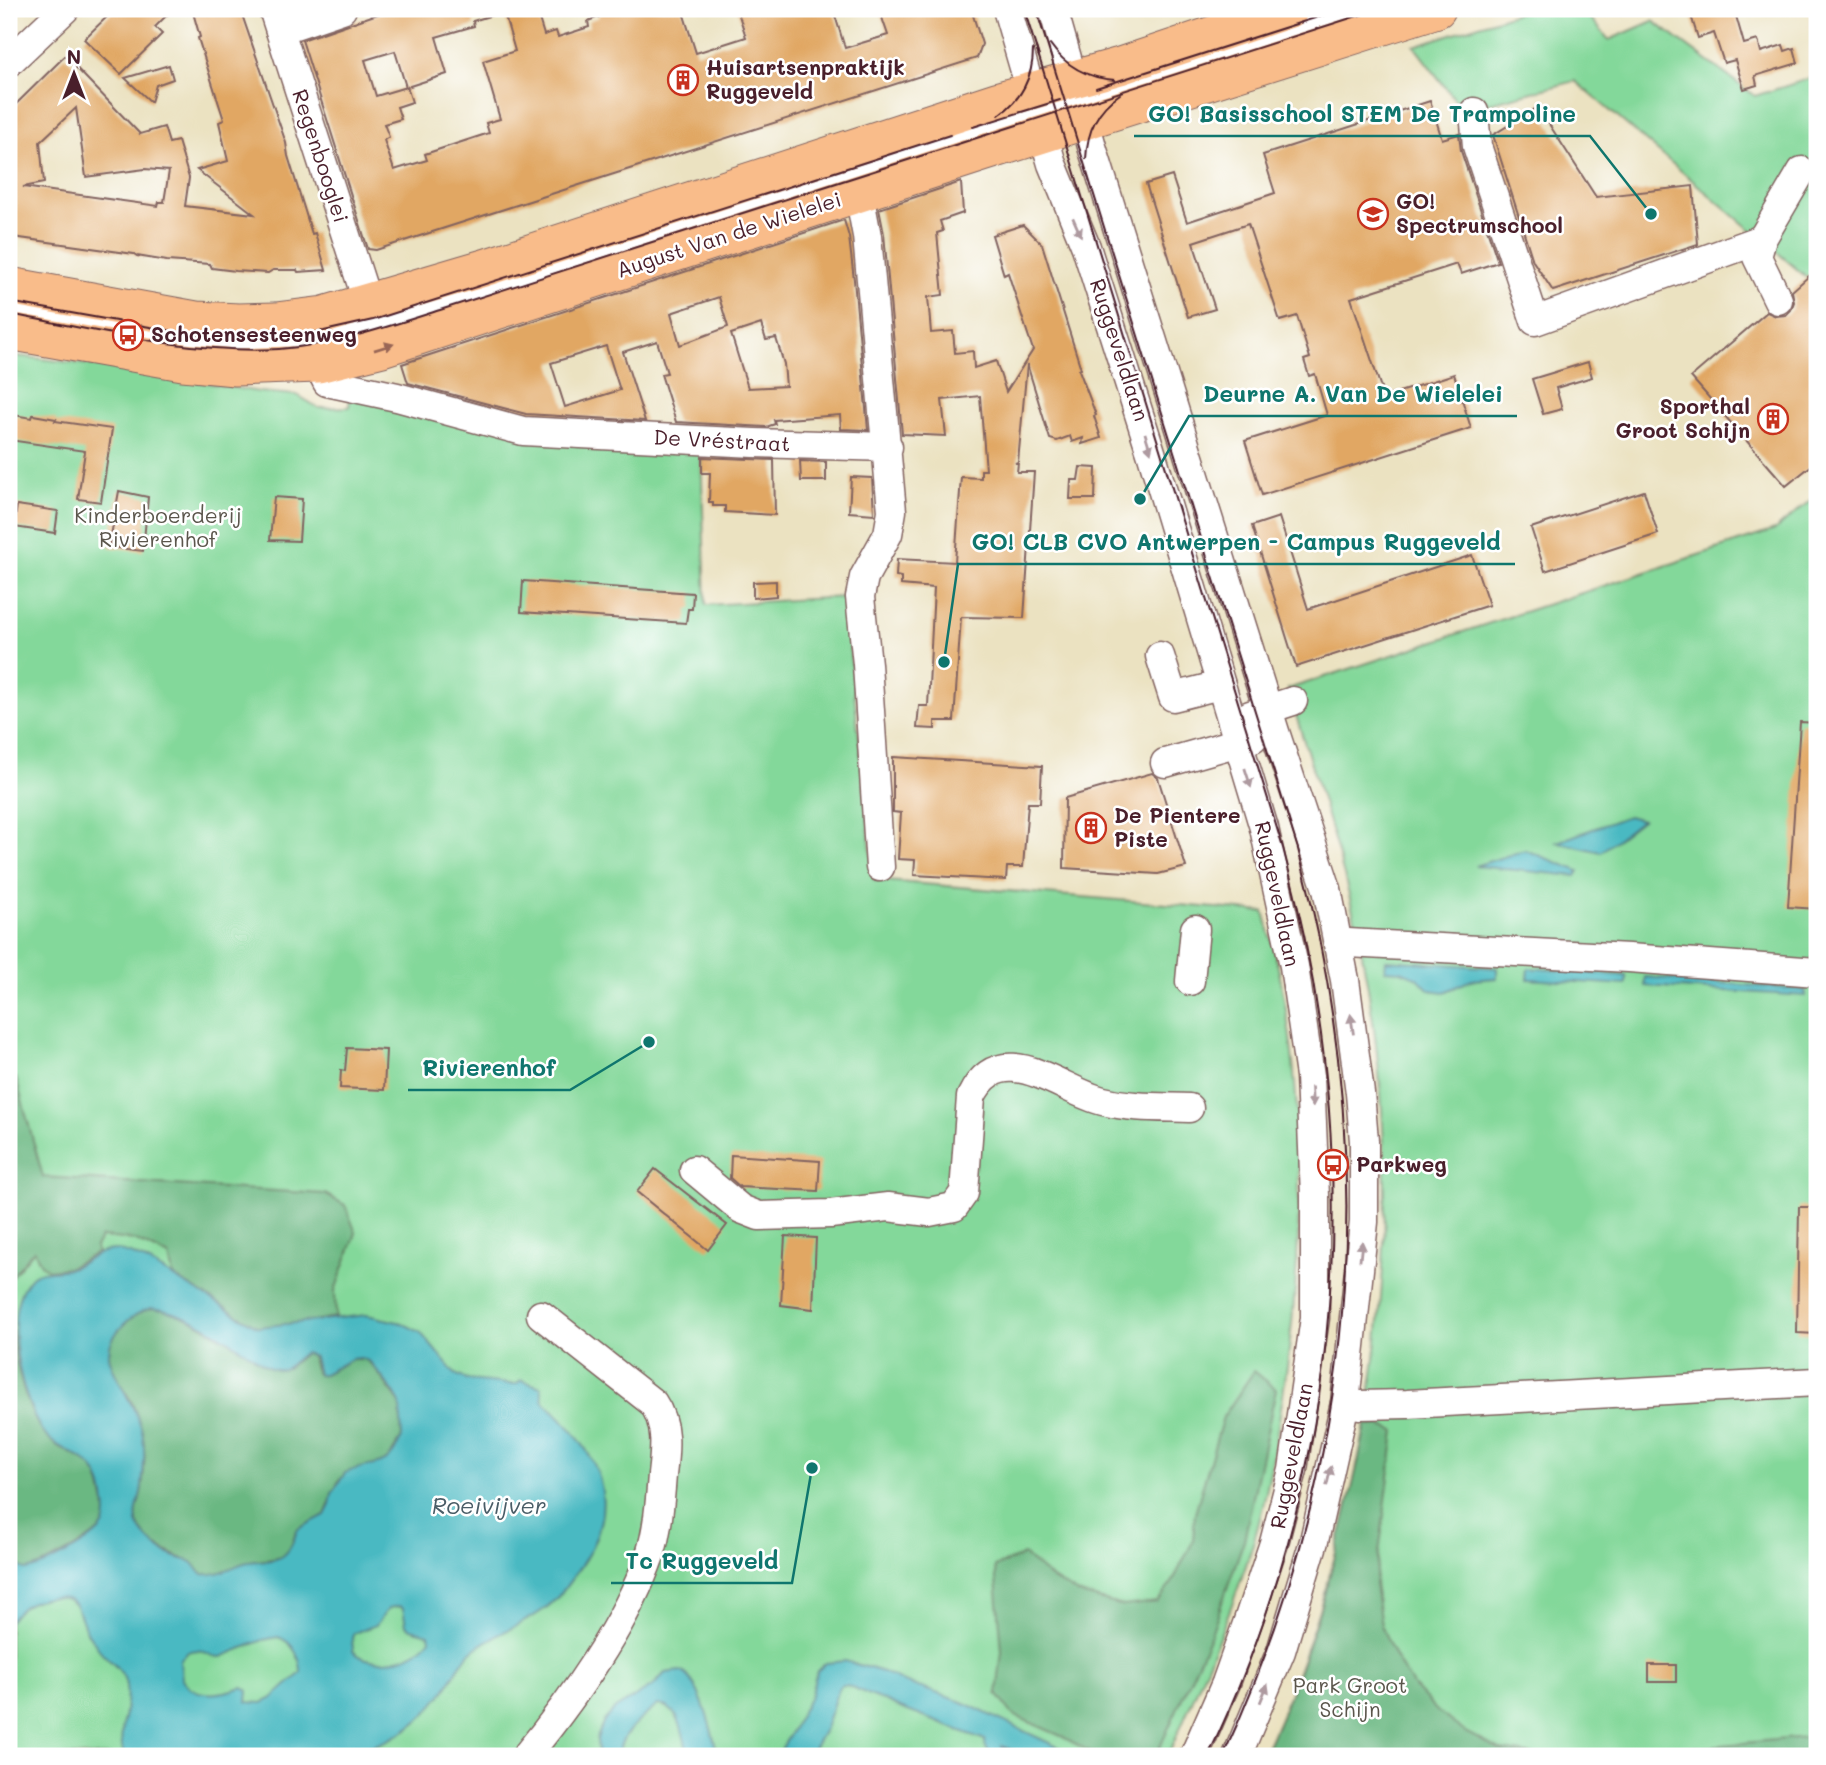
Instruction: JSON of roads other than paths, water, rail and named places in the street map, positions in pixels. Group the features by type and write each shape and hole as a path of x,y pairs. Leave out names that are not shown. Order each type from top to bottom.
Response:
{"main road":[{"name":"August Van de Wielelei","path":"1079,100 1290,9"},
{"name":"August Van de Wielelei","path":"9,286 196,320 239,322 306,318 368,304 1079,100 1437,9"},
{"name":"August Van de Wielelei","path":"9,331 196,363 235,367 318,364 382,348 859,193 1037,113"}],"street":[{"path":"9,62 65,9"},
{"path":"276,19 342,9"},
{"name":"Ruggeveldlaan","path":"1007,9 1052,164 1095,275 1264,828 1285,922 1310,1076 1315,1196 1315,1318 1293,1470 1274,1543 1226,1683 1194,1756"},
{"name":"Ruggeveldlaan","path":"1053,9 1079,100 1279,714 1327,889 1348,992 1360,1093 1364,1141 1364,1222 1345,1403 1314,1541 1289,1626 1237,1756"},
{"name":"August Van de Wielelei","path":"1079,100 1361,9"},
{"name":"Regenbooglei","path":"276,19 368,304"},
{"path":"1474,112 1477,146 1535,321 1762,239"},
{"name":"August Van de Wielelei","path":"9,308 194,341 234,344 325,337 389,321 1037,113"},
{"path":"1778,299 1757,257 1762,239 1802,171"},
{"path":"859,193 867,236 892,511 888,534 864,577 860,597 880,867"},
{"name":"De Vréstraat","path":"318,364 327,382 397,397 523,431 888,447"},
{"path":"1160,656 1173,697 1220,685"},
{"path":"1165,763 1234,731 1279,714"},
{"path":"1190,981 1195,929"},
{"path":"1348,943 1629,958 1817,972"},
{"path":"694,1170 741,1209 759,1216 830,1214 888,1207 929,1212 954,1207 964,1193 971,1097 977,1084 989,1072 1017,1068 1054,1079 1098,1100 1127,1105 1189,1108"},
{"path":"526,1756 550,1727 589,1670 639,1581 655,1531 661,1493 664,1440 660,1414 653,1403 541,1315"},
{"path":"1345,1403 1420,1403 1817,1382"}],"water":[{"path":"1628,816 1642,820 1601,852 1557,842"},
{"path":"1525,850 1579,871 1576,876 1475,866"},
{"path":"1386,960 1497,968 1497,978 1471,980 1445,992 1429,990 1418,978 1401,971 1385,970"},
{"path":"1529,968 1626,976 1626,985 1528,979"},
{"path":"1645,977 1805,990 1806,996 1645,986"},
{"name":"Roeivijver","path":"116,1250 150,1263 258,1327 367,1315 402,1323 420,1332 455,1374 468,1380 517,1384 521,1380 541,1387 543,1401 579,1439 600,1479 603,1500 601,1522 593,1545 578,1570 548,1606 470,1653 442,1694 419,1720 401,1733 378,1744 363,1749 315,1756 124,1756 122,1738 127,1695 125,1680 90,1637 75,1605 57,1597 35,1601 24,1606 9,1622 9,1558 25,1570 55,1559 98,1532 103,1526 106,1514 97,1474 88,1464 45,1435 33,1413 16,1351 17,1309 22,1291 35,1274 67,1269","holes":["151,1308 176,1313 200,1324 265,1365 278,1370 282,1370 305,1353 314,1357 318,1375 352,1359 361,1358 370,1362 400,1403 402,1437 396,1449 390,1457 378,1464 345,1473 332,1493 325,1515 298,1529 290,1548 282,1556 244,1563 218,1573 202,1574 192,1562 171,1555 155,1545 142,1532 137,1522 144,1464 143,1434 113,1368 109,1353 113,1338 123,1325","389,1608 403,1608 406,1625 429,1634 430,1639 414,1652 393,1660 361,1657 353,1651 354,1633 376,1625","278,1637 283,1639 295,1651 301,1667 301,1673 271,1699 262,1703 247,1702 248,1691 243,1687 227,1692 202,1693 188,1686 182,1679 180,1660 187,1652 198,1650 221,1657 263,1640"]},
{"path":"845,1661 883,1672 962,1702 1077,1756 1026,1756 1002,1746 1022,1756 997,1756 988,1751 985,1740 842,1685 825,1728 809,1756 778,1756 810,1697 817,1671 826,1663"},
{"path":"680,1671 694,1684 699,1695 718,1756 688,1756 677,1717 666,1707 658,1705 627,1733 618,1756 598,1756 597,1738 604,1721 614,1710 654,1685 665,1673"}],"tram line":[{"path":"1024,9 1039,57"},
{"path":"1036,9 1298,849 1324,965 1340,1081 1346,1195 1342,1310 1328,1423 1303,1535 1268,1646 1223,1756"},
{"path":"1096,88 1343,9"},
{"path":"9,314 143,339 211,348 279,349 340,339 380,329 1379,9"},
{"path":"1050,44 1063,59 1078,70 1095,77 1115,80"},
{"path":"1036,47 1283,848 1310,963 1326,1079 1333,1194 1329,1309 1315,1423 1290,1536 1254,1647 1208,1756"},
{"path":"999,115 1014,102 1024,87 1031,69 1033,50"},
{"path":"1086,159 1088,140 1099,114 1120,94"},
{"path":"973,127 1060,100"},
{"path":"9,302 195,335 281,337 324,331 373,320 950,135"}],"place":[{"name":"Huisartsenpraktijk Ruggeveld","path":"683,80"},
{"name":"GO! Spectrumschool","path":"1373,214"},
{"name":"GO! Basisschool STEM De Trampoline","path":"1651,214"},
{"name":"Schotensesteenweg","path":"128,335"},
{"name":"Sporthal Groot Schijn","path":"1773,419"},
{"name":"Deurne A. Van De Wielelei","path":"1140,499"},
{"name":"GO! CLB CVO Antwerpen - Campus Ruggeveld","path":"944,662"},
{"name":"De Pientere Piste","path":"1091,828"},
{"name":"Rivierenhof","path":"649,1042"},
{"name":"Parkweg","path":"1333,1165"},
{"name":"Tc Ruggeveld","path":"812,1468"}],"park label":[{"name":"Kinderboerderij Rivierenhof","path":"158,528"},
{"name":"Park Groot Schijn","path":"1350,1698"}]}
